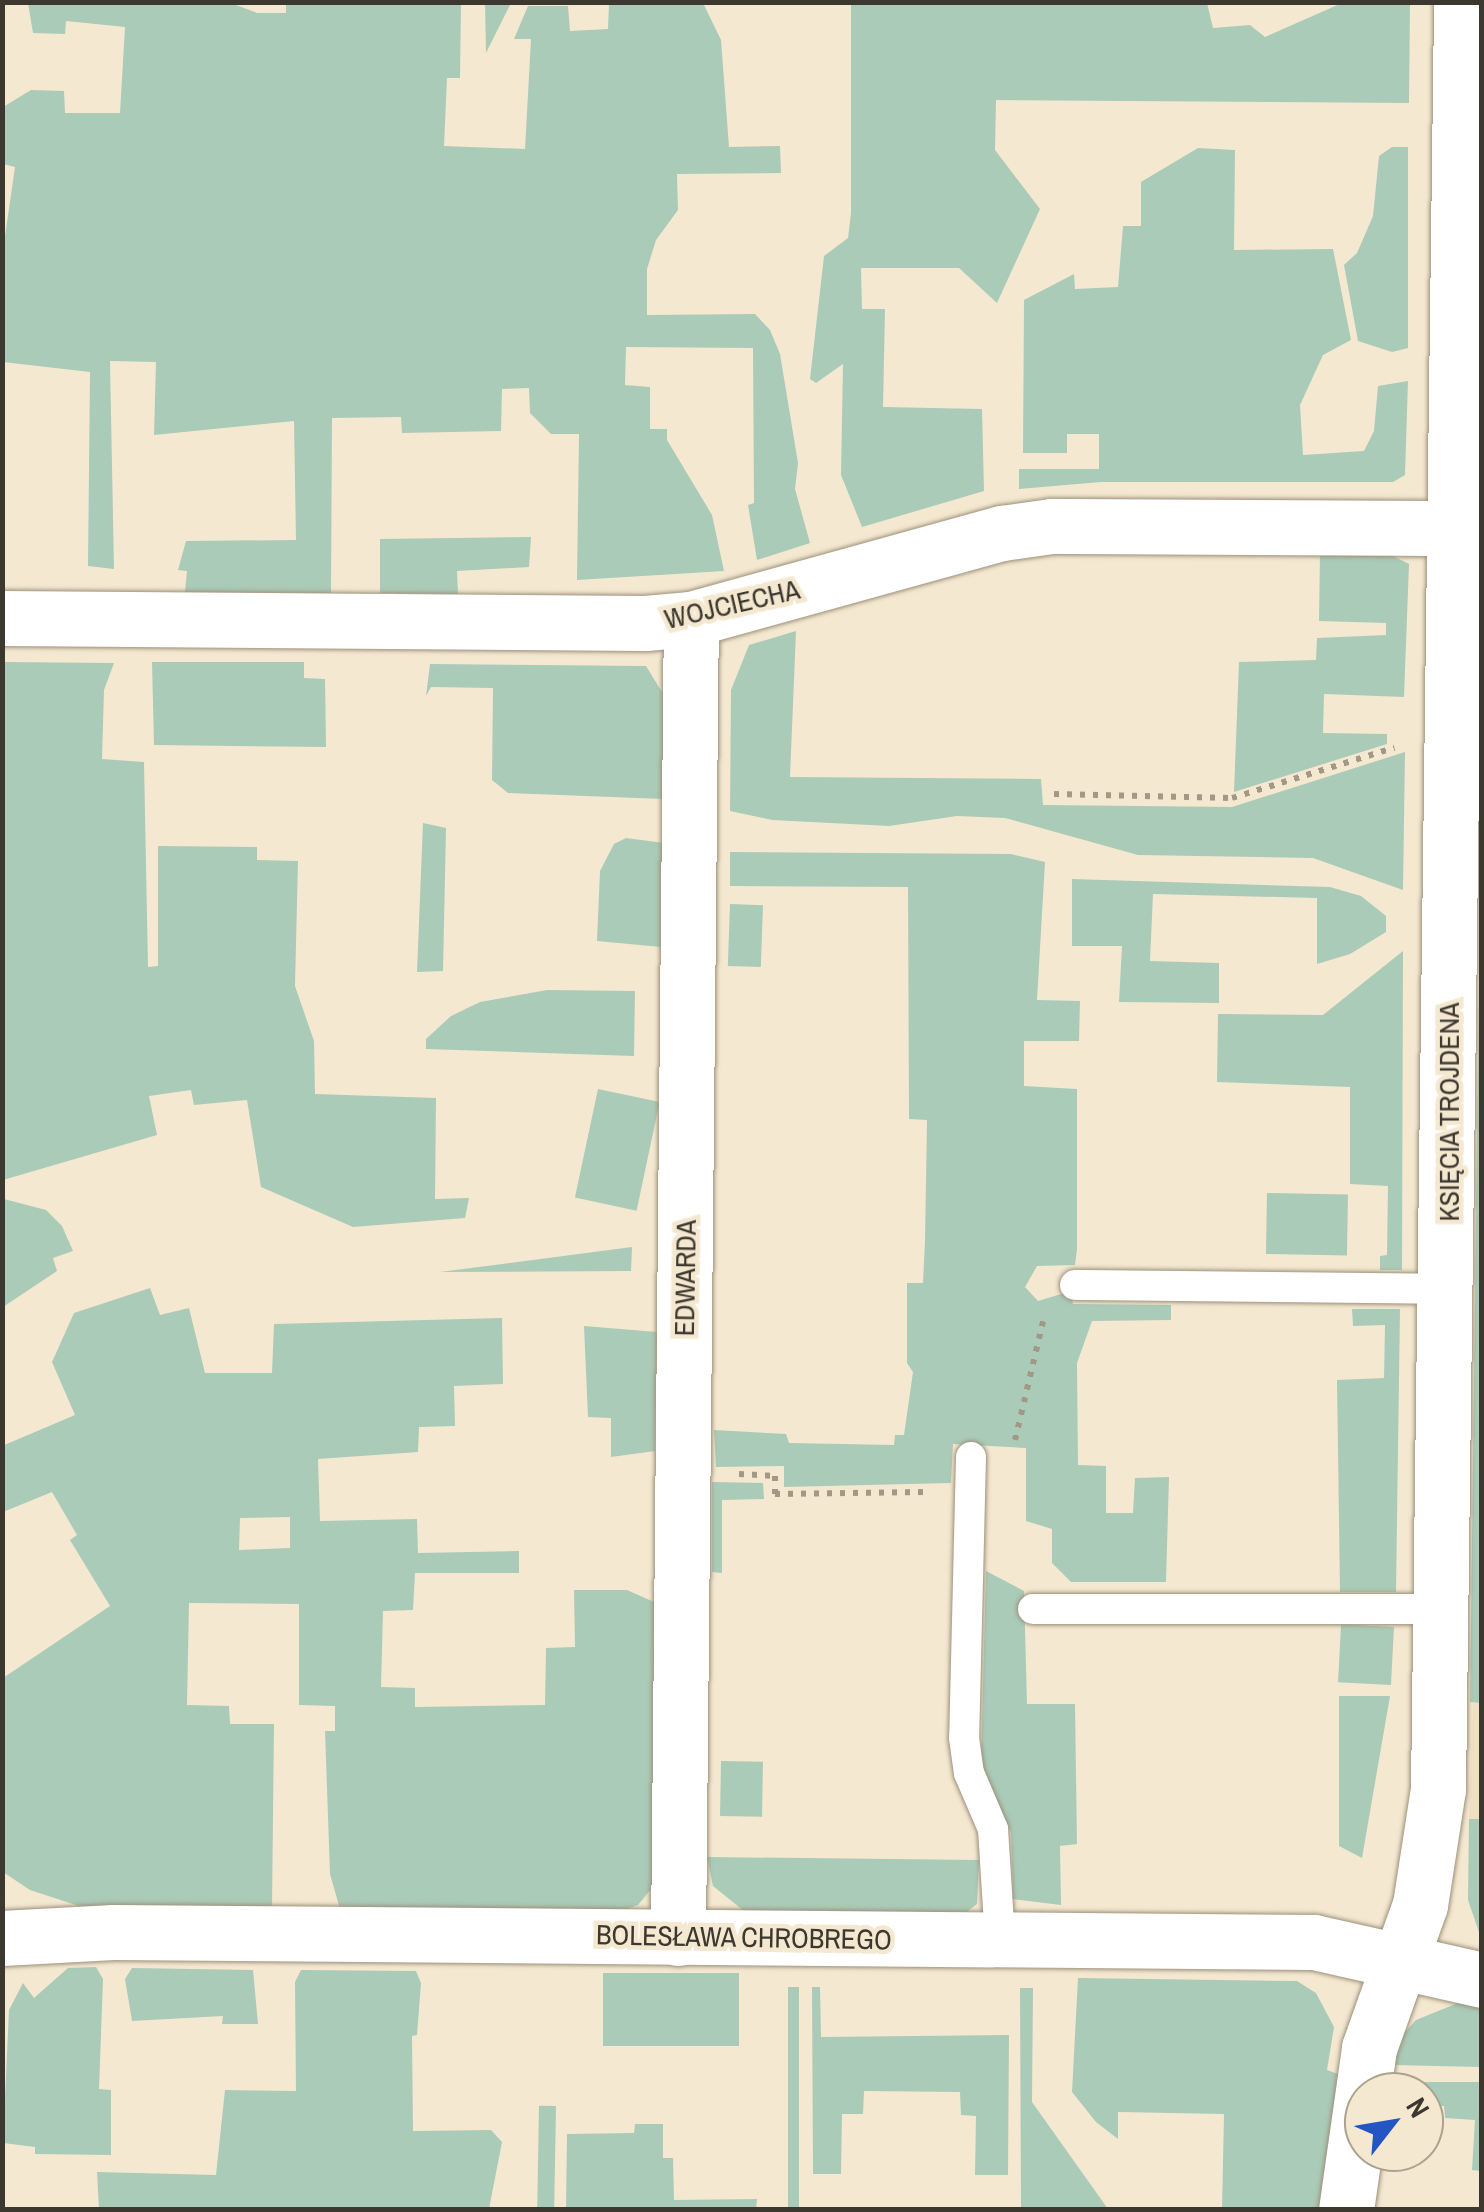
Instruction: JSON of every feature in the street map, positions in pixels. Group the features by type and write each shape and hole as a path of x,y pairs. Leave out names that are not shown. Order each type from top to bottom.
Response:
{"street":[{"name":"KSIĘCIA TROJDENA","path":"1346,2210 1369,2048 1420,1905 1432,1846 1443,1609 1461,2"},
{"name":"WOJCIECHA","path":"2,618 551,624 691,618 1002,533 1052,526 1454,528"},
{"name":"EDWARDA","path":"678,1938 691,618"},
{"name":"BOLESŁAWA CHROBREGO","path":"2,1938 69,1932 1314,1942 1400,1957 1482,1980"}],"lane":[{"path":"1075,1285 1448,1289"},
{"path":"971,1456 965,1749 993,1829 1000,1941"},
{"path":"1033,1608 1443,1609"}],"path":[{"path":"1054,794 1232,798 1414,742"},
{"path":"971,1456 1013,1446 1042,1319 1068,1302 1075,1285"},
{"path":"682,1470 775,1476 775,1494 970,1492"}],"shaded area":[{"path":"1473,1703 1481,1703 1481,1819 1469,1819"}],"green space":[{"path":"228,2 257,13 286,13 286,3 461,3 460,78 447,78 444,146 525,149 531,39 514,39 528,6 568,6 570,31 608,29 609,3 703,3 721,40 729,147 780,146 781,173 677,174 678,210 656,240 647,269 647,315 755,314 770,330 780,354 798,463 795,489 810,543 757,560 748,505 754,503 753,348 626,347 625,385 650,387 650,429 667,429 667,440 712,515 724,571 577,580 579,434 551,434 530,413 529,388 502,389 501,431 402,433 401,417 332,418 331,593 185,592 187,571 178,570 186,541 296,540 294,421 154,435 156,362 110,361 114,569 88,566 90,372 3,362 3,250 15,167 3,164 3,107 31,90 64,91 65,113 120,113 125,27 66,21 65,34 33,33 28,3"},
{"path":"485,3 511,3 486,53"},
{"path":"851,3 1207,3 1213,28 1250,25 1265,37 1342,3 1410,3 1409,103 996,100 995,150 1040,209 997,303 959,268 861,268 862,309 885,309 883,407 982,409 984,491 862,527 841,475 843,364 816,383 810,379 824,256 848,238 851,213"},
{"path":"1392,147 1408,147 1408,348 1392,352 1358,341 1344,265 1357,253 1373,216 1379,156"},
{"path":"1198,148 1235,150 1234,250 1333,249 1351,340 1323,355 1300,405 1303,455 1364,451 1374,431 1378,386 1408,381 1405,475 1393,482 1101,482 1019,489 1019,469 1099,469 1099,434 1067,434 1067,453 1023,453 1024,300 1074,274 1075,289 1118,287 1123,226 1141,226 1141,182"},
{"path":"531,537 529,567 457,571 458,594 380,593 380,539"},
{"path":"1320,553 1391,555 1409,564 1404,697 1324,694 1323,733 1387,734 1387,744 1234,792 1239,662 1316,660 1317,638 1386,635 1386,623 1319,621"},
{"path":"796,631 790,777 1041,779 1043,805 1232,807 1405,752 1403,890 1313,858 1138,855 1005,818 957,816 889,826 772,820 730,811 731,690 749,645"},
{"path":"3,662 114,663 104,690 102,759 144,762 148,967 158,966 158,846 257,847 257,860 298,861 295,986 314,1041 315,1094 436,1098 435,1199 469,1198 465,1218 353,1227 261,1187 247,1100 194,1105 191,1090 149,1096 157,1135 3,1180"},
{"path":"152,662 304,662 304,678 325,679 326,747 154,745"},
{"path":"430,664 646,666 665,697 663,799 508,793 492,780 493,688 431,687 426,696"},
{"path":"1481,821 1482,1703 1470,1702"},
{"path":"423,823 446,828 443,971 417,972"},
{"path":"626,838 664,843 661,947 597,941 600,871 614,844"},
{"path":"730,852 1011,854 1045,862 1037,1000 1080,1001 1079,1041 1024,1041 1024,1086 1077,1089 1077,1249 1075,1265 1037,1266 1025,1287 1038,1301 1071,1291 1073,1304 1171,1305 1171,1320 1092,1321 1077,1363 1078,1465 1106,1466 1106,1513 1133,1513 1135,1478 1169,1477 1166,1582 1071,1582 1052,1563 1052,1529 1026,1521 1026,1448 953,1444 951,1483 784,1487 784,1466 716,1467 714,1430 786,1434 789,1443 894,1445 895,1435 904,1435 913,1372 907,1363 907,1283 923,1283 925,1241 927,1120 909,1119 908,887 730,886"},
{"path":"1072,879 1330,887 1361,896 1386,916 1386,932 1350,954 1317,964 1317,898 1153,894 1150,961 1219,963 1219,1003 1119,1002 1122,946 1072,946"},
{"path":"730,904 763,905 761,967 728,966"},
{"path":"1403,951 1402,1270 1380,1270 1380,1256 1387,1255 1388,1186 1350,1184 1350,1087 1217,1082 1218,1014 1323,1015"},
{"path":"547,990 635,991 634,1056 426,1049 426,1039 451,1016 480,1002"},
{"path":"598,1089 660,1102 637,1211 575,1198"},
{"path":"1267,1193 1348,1194 1347,1255 1266,1254"},
{"path":"4,1199 46,1210 62,1226 73,1251 53,1258 57,1271 3,1307"},
{"path":"632,1247 631,1271 440,1272"},
{"path":"150,1288 160,1315 189,1308 205,1373 272,1373 274,1324 502,1318 503,1384 454,1386 455,1426 419,1427 418,1452 318,1459 320,1521 417,1519 418,1553 519,1551 519,1573 415,1573 413,1610 383,1611 381,1687 415,1688 415,1707 545,1705 546,1648 575,1647 574,1590 627,1590 654,1602 652,1888 638,1905 619,1912 340,1909 330,1874 325,1731 335,1731 335,1706 299,1705 299,1604 189,1603 187,1705 229,1706 230,1724 274,1724 272,1909 82,1907 30,1890 3,1872 3,1678 110,1606 70,1540 77,1535 52,1492 3,1512 2,1446 75,1415 52,1362 74,1313","holes":["290,1517 290,1548 239,1550 240,1518"]},
{"path":"1352,1309 1400,1309 1396,1592 1340,1592 1337,1380 1384,1378 1385,1325 1353,1326"},
{"path":"584,1326 657,1332 655,1451 611,1457 611,1418 588,1417"},
{"path":"712,1482 763,1483 764,1499 722,1500 722,1573 712,1572"},
{"path":"986,1571 1024,1591 1027,1704 1075,1704 1077,1844 1060,1846 1061,1905 1013,1899 1011,1833 981,1763"},
{"path":"1341,1624 1394,1627 1391,1685 1338,1682"},
{"path":"1339,1696 1390,1696 1362,1858 1339,1846"},
{"path":"721,1761 763,1762 762,1817 720,1816"},
{"path":"1469,1819 1481,1819 1481,1938 1468,1900"},
{"path":"707,1857 979,1860 977,1904 964,1914 744,1911 713,1886"},
{"path":"96,1967 103,1979 99,2089 111,2090 111,2155 35,2154 35,2147 3,2143 9,2010 23,1983 34,1998 68,1968"},
{"path":"132,1968 253,1970 258,2024 222,2024 223,2016 132,2021 125,1979"},
{"path":"301,1970 416,1971 421,1983 417,2035 412,2036 413,2131 491,2130 502,2142 489,2209 99,2209 97,2172 216,2175 225,2090 296,2091 295,1982"},
{"path":"603,1973 739,1973 739,2046 603,2046"},
{"path":"1078,1978 1297,1981 1316,1993 1334,2027 1327,2070 1341,2075 1321,2209 1222,2209 1224,2114 1118,2112 1118,2139 1096,2122 1072,2092"},
{"path":"788,1987 799,1987 799,2209 788,2209"},
{"path":"812,1987 820,1987 821,2037 1009,2035 1008,2175 975,2175 976,2116 961,2115 960,2092 864,2091 863,2114 842,2114 841,2174 813,2174"},
{"path":"1020,1988 1033,1988 1032,2102 1108,2209 1021,2209"},
{"path":"1458,2003 1481,2007 1481,2067 1392,2065 1403,2034 1416,2020"},
{"path":"1444,2082 1481,2082 1481,2171 1472,2170 1475,2120 1445,2118"},
{"path":"539,2106 556,2106 554,2209 537,2209"},
{"path":"635,2124 663,2124 663,2158 673,2158 674,2200 757,2199 756,2209 566,2209 567,2134 634,2133"}]}
